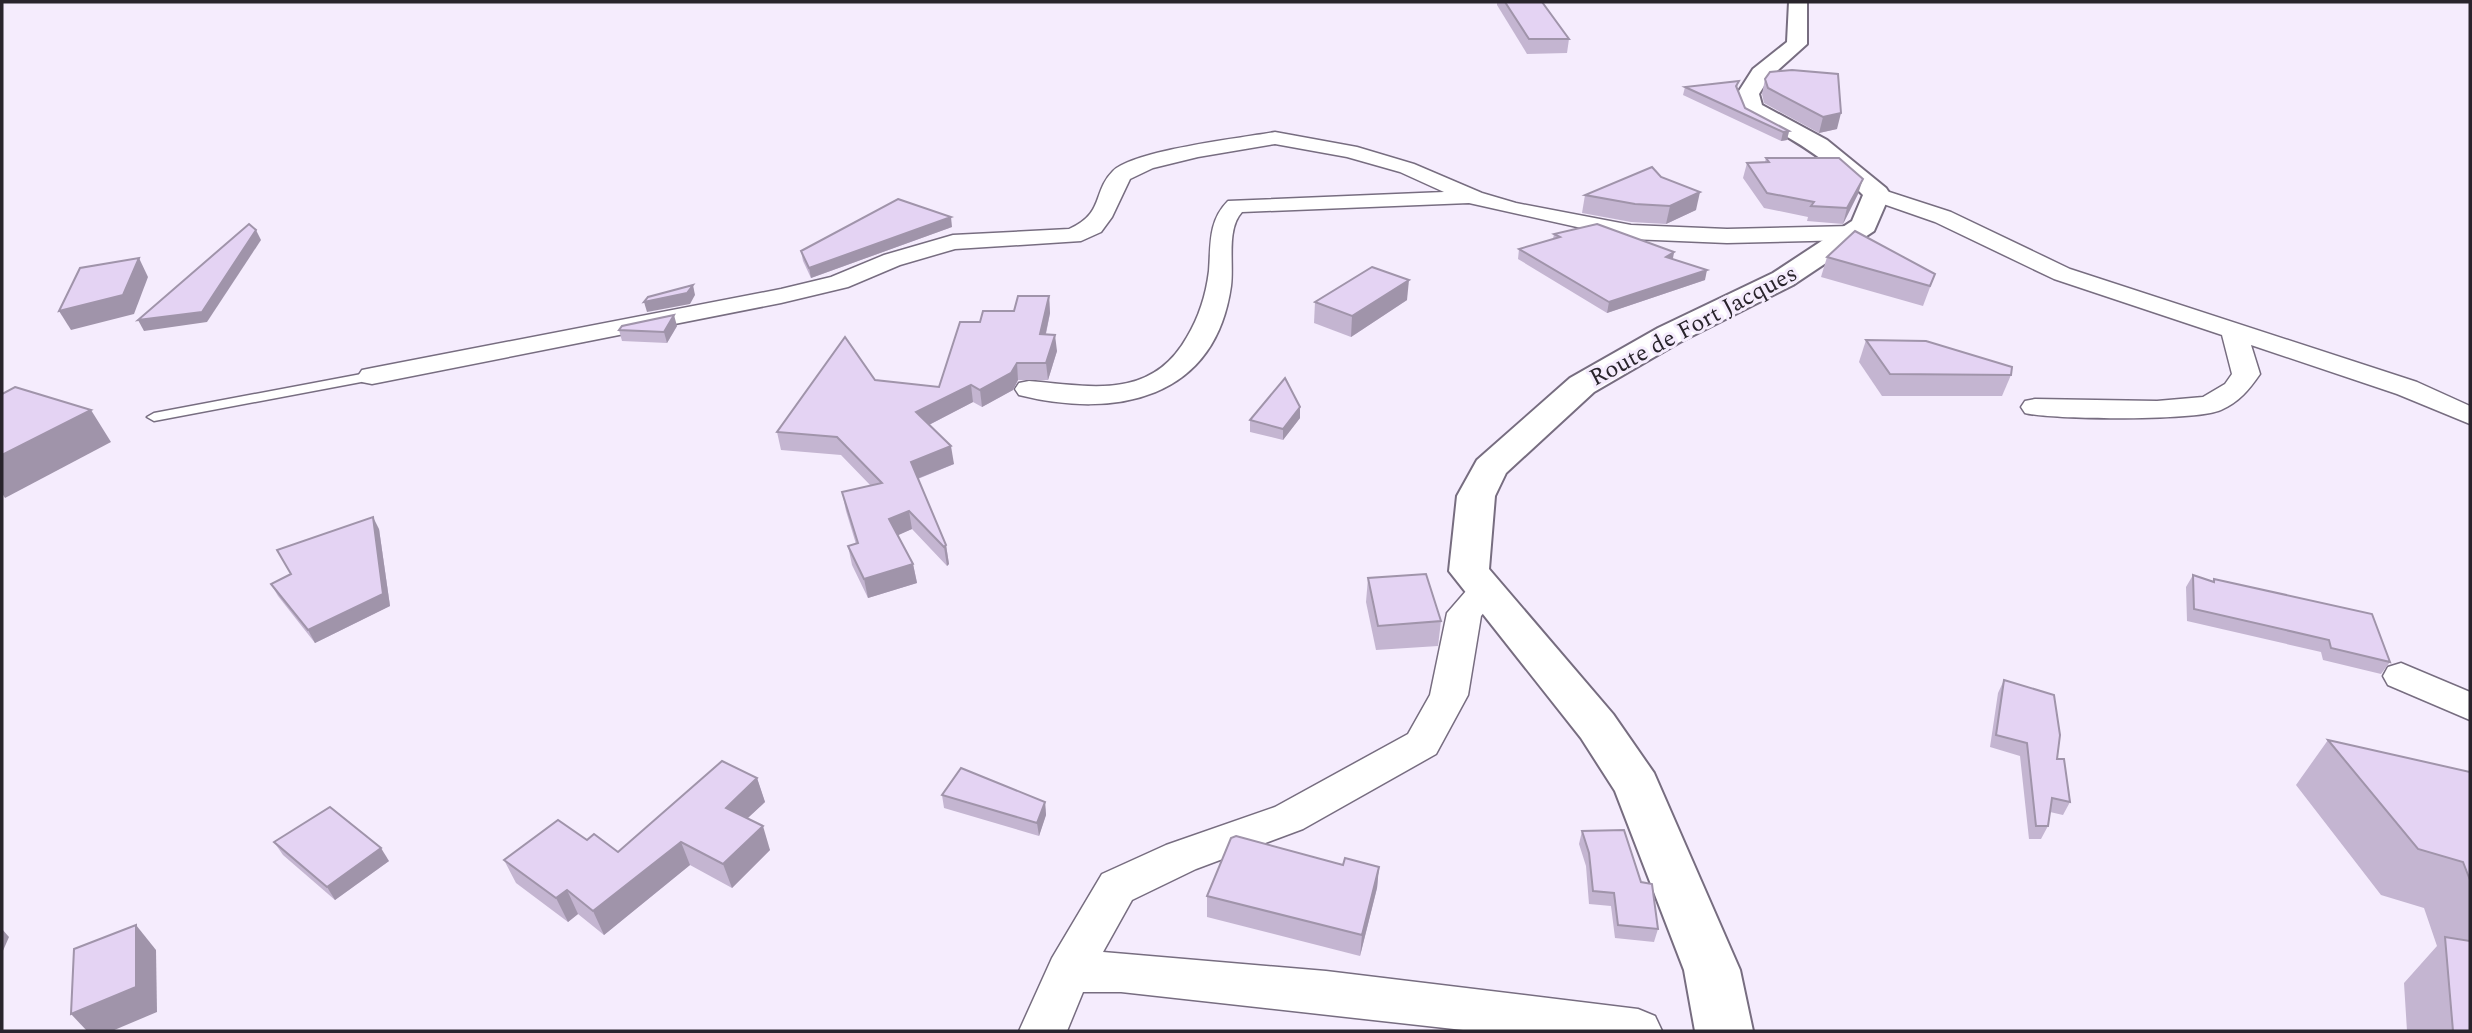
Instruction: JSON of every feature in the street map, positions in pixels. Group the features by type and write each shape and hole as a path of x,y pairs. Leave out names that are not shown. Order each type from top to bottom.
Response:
{"street":[{"path":"1798,2 1797,44 1761,74 1748,94 1752,109 1777,120 1853,169 1877,194 1943,217 2062,274 2407,388 2470,416"},
{"path":"372,376 781,296 839,282 892,260 953,242 1073,236 1093,227 1101,217 1121,175 1146,164 1244,141 1275,138 1350,151 1407,168 1474,198 1632,232 1727,236 1852,233"},
{"name":"Route de Fort Jacques","path":"1724,1031 1712,970 1637,786 1597,726 1469,572 1476,496 1490,468 1582,385 1669,335 1783,279 1864,225 1877,194"},
{"path":"1029,389 1112,395 1163,383 1187,361 1218,303 1221,239 1227,212 1236,206 1474,198"},
{"path":"2035,407 2157,409 2210,404 2235,390 2246,374 2234,332"},
{"path":"1043,1031 1068,972 1117,887 1181,857 1289,818 1422,744 1448,695 1464,613 1485,591"},
{"path":"2401,676 2470,707"},
{"path":"1068,972 1121,972 1326,992 1637,1031"}],"lane":[{"path":"154,417 372,376"}],"building":[{"path":"1505,2 1542,2 1569,39 1529,39"},
{"path":"1792,70 1838,74 1841,113 1823,117 1768,88 1765,79 1770,72"},
{"path":"1739,81 1736,86 1745,108 1789,131 1783,132 1685,87"},
{"path":"1766,158 1839,158 1863,179 1847,208 1811,206 1814,202 1767,193 1747,163 1769,162"},
{"path":"1652,167 1661,177 1700,192 1670,206 1635,204 1585,195"},
{"path":"898,199 951,217 809,268 801,251"},
{"path":"249,224 256,230 202,312 138,320"},
{"path":"1597,224 1674,252 1666,257 1707,270 1609,302 1519,249 1560,237 1554,234"},
{"path":"1855,231 1935,274 1930,286 1827,257"},
{"path":"139,258 123,295 59,311 80,268"},
{"path":"1372,267 1409,280 1352,316 1315,302"},
{"path":"693,285 687,293 644,302 648,297"},
{"path":"1018,296 1049,296 1040,334 1055,335 1046,363 1017,363 1011,373 980,390 971,385 916,412 951,446 911,462 946,545 944,547 909,511 889,519 913,564 864,579 848,546 858,543 842,492 882,483 837,437 777,432 845,337 875,380 939,387 960,322 980,322 983,311 1014,311"},
{"path":"674,315 664,332 619,330 622,326"},
{"path":"1866,340 1926,341 2012,367 2011,375 1890,374"},
{"path":"1285,378 1300,407 1283,429 1250,420"},
{"path":"15,387 91,410 2,455 2,394"},
{"path":"373,517 383,594 308,630 271,584 291,574 277,550"},
{"path":"1426,574 1441,621 1378,626 1368,578"},
{"path":"2193,575 2214,582 2214,579 2372,614 2390,662 2331,648 2329,640 2194,609"},
{"path":"2004,680 2054,695 2060,735 2057,759 2064,759 2070,802 2052,798 2048,826 2036,826 2027,743 1996,735"},
{"path":"2328,740 2470,772 2470,880 2463,862 2418,849"},
{"path":"722,761 757,778 726,808 763,826 723,864 681,842 593,911 567,890 556,898 504,860 558,820 587,840 594,834 618,852"},
{"path":"961,768 1045,802 1037,823 942,795"},
{"path":"330,807 381,848 327,887 274,842"},
{"path":"1624,830 1641,882 1652,884 1658,929 1618,925 1614,893 1593,891 1589,853 1582,831"},
{"path":"1236,836 1343,865 1345,858 1379,867 1362,935 1207,896 1231,838"},
{"path":"136,925 136,987 71,1014 74,949"},
{"path":"2445,937 2470,941 2470,1031 2453,1031"}]}
